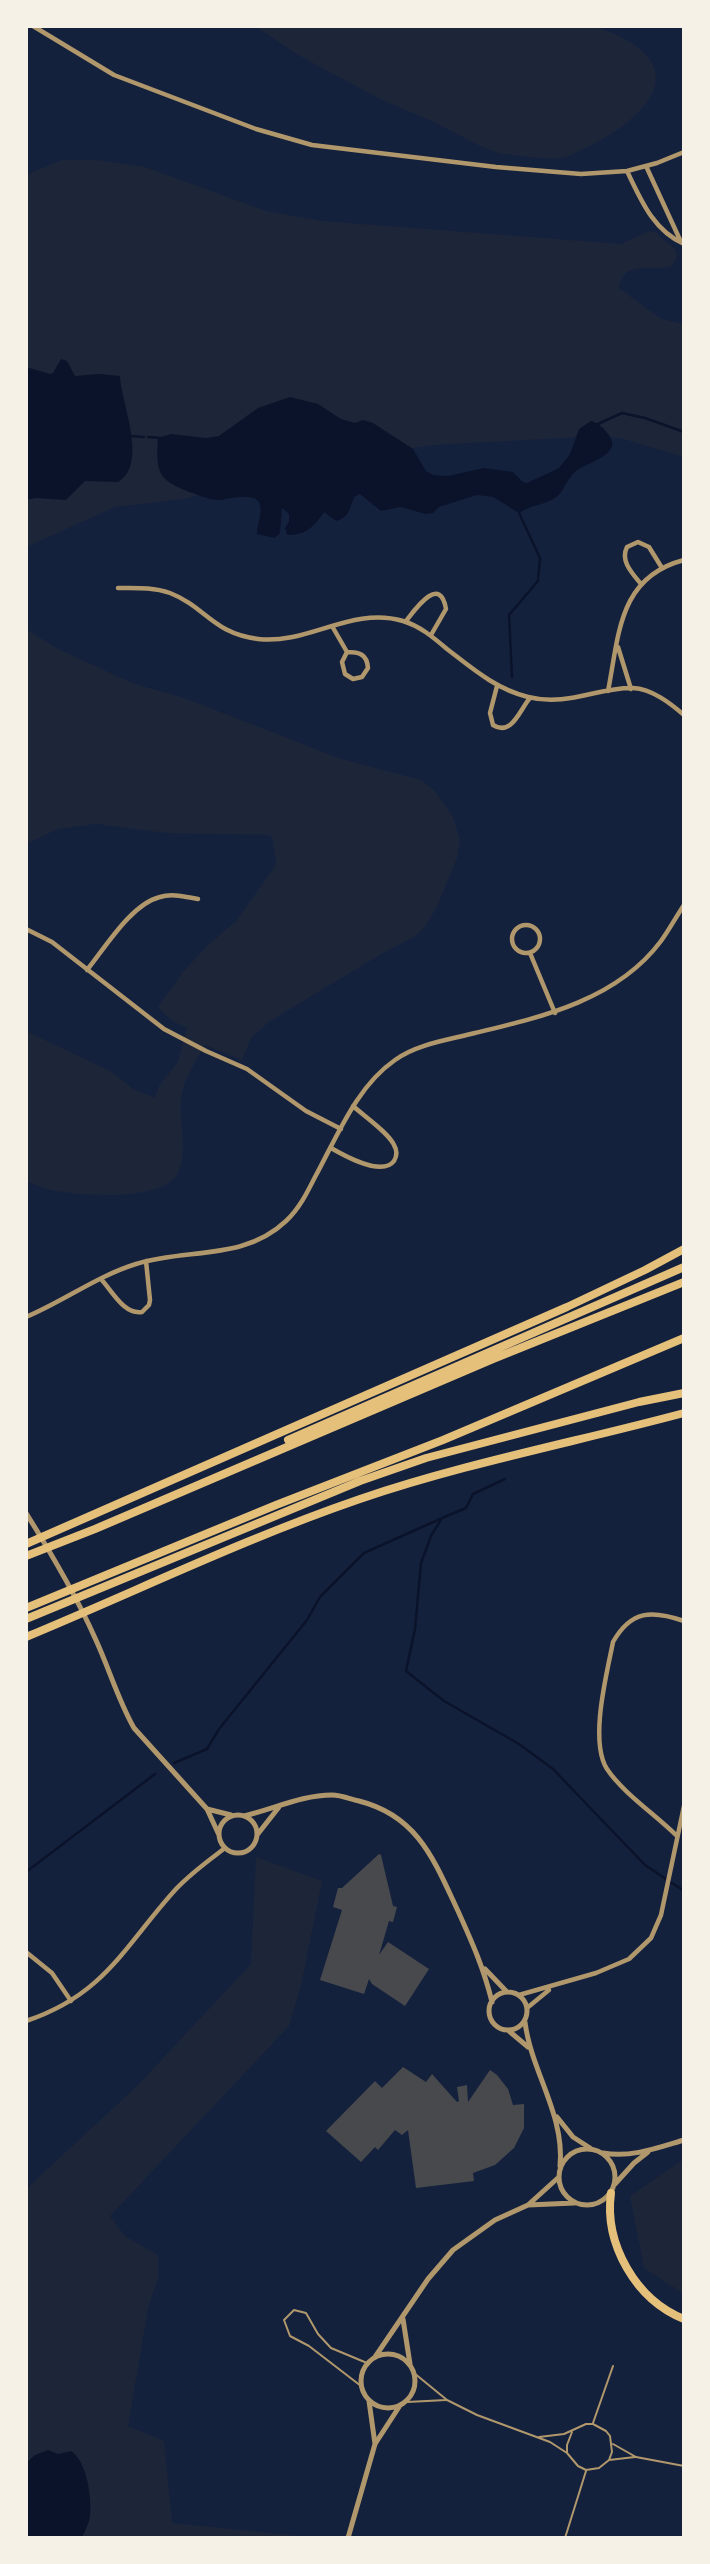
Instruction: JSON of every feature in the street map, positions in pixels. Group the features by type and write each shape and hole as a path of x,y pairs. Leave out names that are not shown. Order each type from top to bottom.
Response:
{"highway":[{"path":"29,1543 567,1307 684,1249"},
{"path":"95,1529 364,1405 684,1267"},
{"path":"26,1556 366,1412 684,1282"},
{"path":"26,1619 55,1602 276,1505 443,1440 684,1339"},
{"path":"99,1583 426,1458 639,1402 684,1393"},
{"path":"26,1637 222,1553 359,1499 459,1468 684,1413"},
{"path":"26,1608 55,1602"},
{"path":"613,2189 610,2219 623,2262 650,2299 666,2312 684,2319"}],"street":[{"path":"33,26 114,75 256,129 312,145 496,167 581,174 627,171 684,152"},
{"path":"646,166 682,243"},
{"path":"627,171 651,218 666,234 682,243"},
{"path":"641,584 625,562 624,554 633,542 642,542 649,547 662,568"},
{"path":"608,692 627,604 641,584 662,568 684,560"},
{"path":"118,587 146,588 173,594 212,623 228,632 248,637 276,640 366,617 405,621 431,635 497,686 530,698 579,698 631,688 661,698 684,715"},
{"path":"405,621 427,596 439,596 446,609 431,635"},
{"path":"332,625 347,652"},
{"path":"617,646 631,688"},
{"path":"347,652 360,653 365,657 368,668 362,677 353,679 345,674 342,662 347,652"},
{"path":"497,686 490,713 493,725 500,729 512,724 530,698"},
{"path":"87,970 132,914 149,901 169,895 198,899"},
{"path":"26,1317 85,1286 146,1261 238,1248 269,1234 298,1208 354,1106 378,1074 395,1059 417,1048 555,1013 583,1001 631,969 660,942 684,905"},
{"path":"521,925 530,925 539,934 538,947 530,953 522,953 512,944 514,931 521,925"},
{"path":"26,929 52,942 164,1029 247,1069 306,1111 341,1129"},
{"path":"530,953 555,1013"},
{"path":"331,1148 351,1159 373,1166 389,1165 395,1160 396,1150 392,1141 354,1106"},
{"path":"102,1279 131,1312 142,1312 150,1300 146,1261"},
{"path":"26,1513 64,1577 95,1638 134,1728 207,1809 225,1848 235,1853 245,1852 253,1846 257,1836 279,1807"},
{"path":"677,1836 610,1772 602,1755 599,1734 613,1642 620,1630 632,1619 646,1614 654,1613 684,1621"},
{"path":"207,1809 244,1816 311,1796 336,1795 374,1805 395,1815 428,1850 483,1966 492,2001 489,2013 494,2024 509,2031 528,2047"},
{"path":"483,1966 507,1992 519,1995 552,1987 629,1959 651,1938 663,1906 684,1806"},
{"path":"219,1835 222,1824 233,1816"},
{"path":"244,1816 253,1823 257,1836"},
{"path":"26,2021 71,2001 95,1985 113,1967 171,1895 192,1873 225,1848"},
{"path":"26,1952 52,1973 71,2001"},
{"path":"527,2008 552,1987"},
{"path":"492,2001 507,1992"},
{"path":"519,1995 527,2008 525,2022 528,2047 555,2115 561,2153 559,2173 562,2192 574,2203"},
{"path":"509,2031 525,2022"},
{"path":"555,2115 573,2137 600,2152 622,2155 684,2140"},
{"path":"375,2357 428,2279 453,2250 495,2220 528,2205 559,2173 562,2163 572,2153 593,2150"},
{"path":"528,2205 594,2205 613,2189 634,2163 651,2150"},
{"path":"600,2152 615,2170 613,2189"},
{"path":"348,2538 375,2444 400,2407 407,2402 415,2386 403,2319"},
{"path":"375,2444 369,2401 361,2386 367,2363 383,2354 398,2356 410,2365"},
{"path":"369,2401 384,2408 400,2407"}],"lane":[{"path":"361,2386 309,2346 290,2336 284,2320 294,2310 306,2313 318,2334 331,2348 367,2363"},
{"path":"593,2424 613,2366"},
{"path":"414,2373 447,2400 477,2415 539,2437 568,2453"},
{"path":"407,2402 447,2400"},
{"path":"609,2460 612,2444 606,2431 593,2424 579,2426 568,2438 571,2461 586,2470 599,2468 609,2460 636,2457 684,2466"},
{"path":"539,2437 573,2431"},
{"path":"612,2444 636,2457"},
{"path":"565,2538 586,2470"}],"shaded area":[{"path":"255,26 594,26 629,42 649,59 656,76 652,95 638,112 618,129 566,157 528,157 498,153 480,146 432,121 380,99 298,55"},
{"path":"62,160 96,160 145,167 266,211 322,221 621,244 649,231 656,233 675,249 677,256 672,266 632,270 626,273 619,288 661,319 684,324 684,457 620,438 600,436 434,445 387,452 184,499 115,507 26,547 26,175"},
{"path":"61,359 67,361 75,376 120,376 131,432 132,462 127,473 118,482 85,481 66,500 26,500 26,367 50,374"},
{"path":"290,397 318,404 341,419 355,423 363,420 373,423 413,449 426,471 433,475 448,476 484,468 513,472 527,483 559,468 570,454 579,429 591,421 606,432 612,441 612,447 608,453 575,472 555,498 519,513 493,497 477,495 439,507 433,513 426,514 400,507 381,511 360,494 354,497 344,518 336,521 324,512 317,522 299,534 287,535 285,528 289,522 289,514 282,508 280,533 275,538 257,534 260,504 255,499 208,499 174,485 162,475 158,461 158,438 171,434 206,438 219,436 258,408"},
{"path":"26,629 58,649 132,683 187,699 341,759 421,780 435,791 453,817 460,840 457,858 437,907 424,928 414,937 270,1021 251,1038 242,1060 205,1045 182,1091 180,1107 183,1155 178,1173 170,1182 139,1193 81,1194 52,1190 26,1182 26,1031 112,1072 133,1089 155,1098 159,1086 178,1062 187,1028 171,1020 158,1007 183,972 208,945 236,921 274,868 276,861 272,837 166,833 96,824 58,829 28,843 26,847"},
{"path":"256,1857 322,1881 301,1985 289,2026 110,2216 125,2236 158,2255 158,2278 148,2308 128,2426 164,2441 172,2523 319,2538 26,2538 26,2189 137,2086 251,1964"},
{"path":"684,2159 684,2294 644,2268 630,2196"},
{"path":"48,2450 58,2454 71,2451 85,2471 90,2516 82,2538 26,2538 26,2463 35,2455"}],"building":[{"path":"379,1854 393,1906 397,1907 393,1922 389,1921 379,1955 388,1942 429,1969 405,2006 372,1984 369,1979 364,1994 320,1980 342,1910 333,1907 338,1888 342,1888"},
{"path":"403,2067 426,2082 432,2074 457,2102 457,2087 467,2085 468,2102 490,2070 497,2075 508,2089 513,2105 524,2104 524,2128 514,2148 495,2165 473,2173 474,2181 416,2188 408,2130 402,2135 395,2130 378,2150 375,2147 361,2162 326,2131 375,2081 382,2088"}],"waterway":[{"path":"598,424 622,413 684,432"},
{"path":"130,436 144,437"},
{"path":"148,437 161,438"},
{"path":"512,677 509,615 538,581 540,558 519,513"},
{"path":"505,1479 473,1494 466,1508 442,1518 431,1536 421,1563 415,1629 406,1671 444,1701 519,1744 553,1769 645,1865 684,1891"},
{"path":"174,1763 207,1749 219,1729 307,1620 320,1597 364,1553 440,1519"},
{"path":"26,1872 155,1774"}]}
